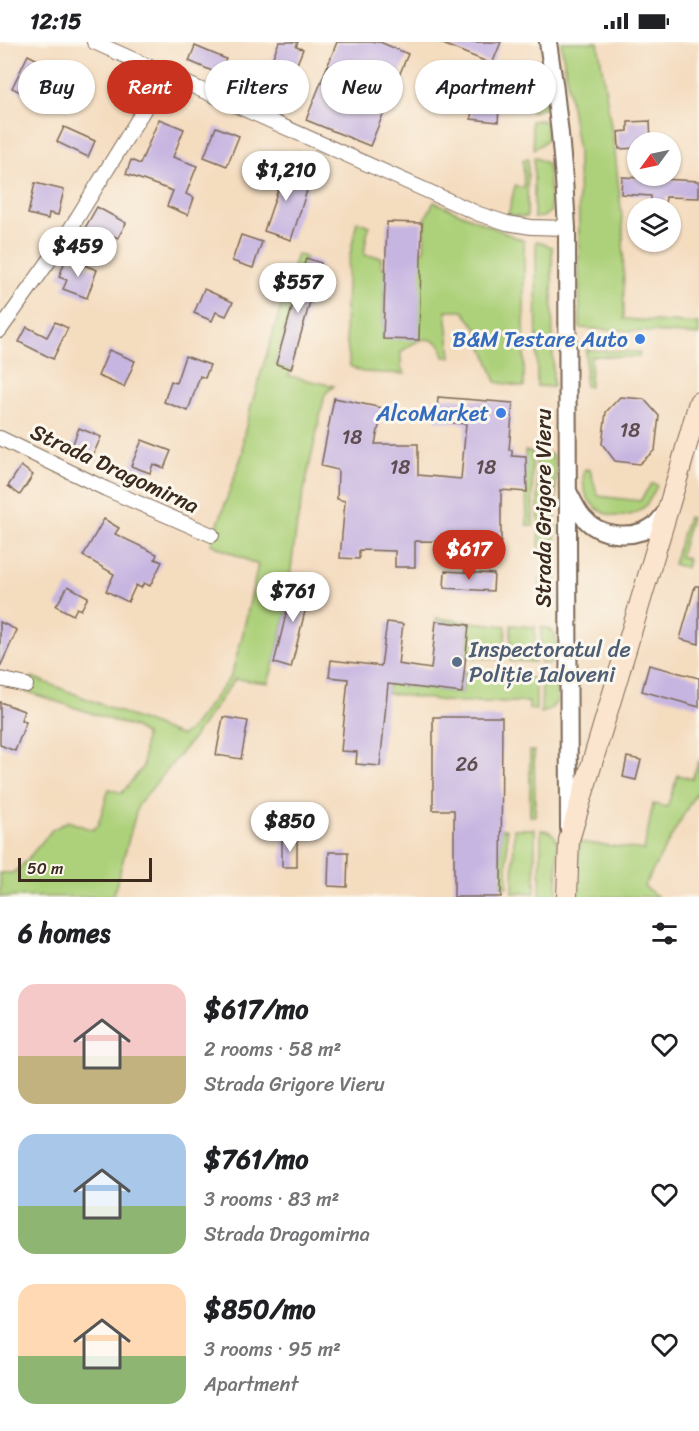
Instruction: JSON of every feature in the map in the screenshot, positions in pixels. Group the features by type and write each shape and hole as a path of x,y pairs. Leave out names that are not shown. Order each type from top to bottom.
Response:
{"main road":[{"path":"569,840 699,402"},
{"name":"Strada Grigore Vieru","path":"567,897 569,840"}],"street":[{"path":"94,42 134,60"},
{"name":"Strada Grigore Vieru","path":"548,42 565,178 567,228 569,840"},
{"path":"193,86 479,214 507,223 531,227 567,228"},
{"path":"0,330 62,244 142,114"},
{"name":"Strada Dragomirna","path":"0,438 106,489 212,536"},
{"path":"568,492 584,519 599,530 619,535 638,533 656,524 669,509"},
{"path":"0,679 26,685"}],"green space":[{"path":"561,42 598,42 615,152 623,228 624,319 699,324 699,335 580,328 578,152"},
{"path":"531,121 546,122 547,139 534,149"},
{"path":"534,157 548,164 551,211 543,217 534,218"},
{"path":"528,159 527,217 508,215 515,186 524,188 523,160"},
{"path":"434,202 524,241 524,387 496,382 476,327 463,311 446,311 451,357 444,357 441,345 425,339 401,352 401,367 405,374 362,372 350,366 345,327 348,265 357,221 369,226 364,255 381,257 381,267 385,267 383,338 421,251 424,251 426,217"},
{"path":"536,241 552,247 553,387 537,386"},
{"path":"297,254 306,258 276,364 291,369 289,376 334,386 325,394 297,523 290,577 295,578 268,683 235,679 190,742 138,805 113,897 0,897 0,873 12,873 20,868 52,830 68,821 92,830 98,825 109,789 122,793 143,767 145,734 133,727 25,691 32,677 181,736 190,730 231,676 258,565 211,544 243,452 243,438 251,406"},
{"path":"586,350 640,352 639,357 591,356 590,386 585,386"},
{"path":"525,451 532,452 533,526 527,525"},
{"path":"536,452 552,455 556,470 555,556 540,555"},
{"path":"584,470 590,470 598,496 640,501 651,484 657,486 647,504 638,512 621,516 612,515 604,513 590,502 583,476"},
{"path":"688,517 691,518 680,556 688,559 686,568 673,564"},
{"path":"556,578 555,603 541,607 540,579"},
{"path":"436,618 506,626 504,659 466,657 469,625 436,621"},
{"path":"511,625 535,627 535,662 510,661"},
{"path":"541,627 547,628 556,635 557,659 550,664 541,663"},
{"path":"465,671 536,679 536,710 529,709 529,702 452,702 387,693 388,684 462,693"},
{"path":"542,680 556,684 557,701 550,710 541,713"},
{"path":"530,751 534,751 535,816 530,816"},
{"path":"699,760 699,787 644,886 658,897 576,897 576,872 580,842 644,850 653,804 667,807 678,775 692,779"},
{"path":"501,829 507,829 507,887 501,887"},
{"path":"514,829 535,829 535,893 513,893"},
{"path":"541,830 550,832 557,843 557,897 540,897"}],"building":[{"path":"279,42 298,42 296,47 303,49 299,60 272,60"},
{"path":"337,42 380,42 408,54 403,66 403,60 330,60"},
{"path":"438,42 501,42 494,60 482,60"},
{"path":"195,46 226,59 205,60 205,68 189,60"},
{"path":"28,55 38,60 26,60"},
{"path":"18,76 18,91 12,88"},
{"path":"321,82 321,114 383,114 370,146 306,120"},
{"path":"471,114 499,114 498,122 471,119"},
{"path":"159,119 184,129 173,157 197,166 186,194 194,198 188,215 167,206 173,191 126,174 131,160 140,164"},
{"path":"650,121 651,132 627,132 627,149 619,149 618,132 628,131 628,122"},
{"path":"64,127 95,141 88,157 57,142"},
{"path":"216,127 239,136 227,166 204,157"},
{"path":"273,166 311,178 291,240 264,231 279,187 267,184"},
{"path":"622,177 627,177 627,186 681,186 681,180 699,181 699,198 651,198 651,196 621,194"},
{"path":"35,183 64,190 58,215 49,213 48,219 28,214"},
{"path":"97,207 126,223 118,238 103,231 100,236 85,228"},
{"path":"387,222 422,223 419,340 383,339"},
{"path":"241,235 262,242 253,268 232,261"},
{"path":"66,258 97,270 87,298 63,289 67,280 59,277"},
{"path":"306,258 321,263 291,369 276,364"},
{"path":"204,289 233,302 226,316 216,312 212,321 194,313"},
{"path":"55,322 68,328 53,359 19,342 27,327 47,337"},
{"path":"109,350 135,361 124,387 98,376"},
{"path":"185,356 210,365 205,378 200,376 188,411 164,402 171,381 176,383"},
{"path":"438,397 513,403 509,450 512,450 512,456 526,457 527,492 501,490 501,542 415,541 415,567 395,567 395,551 359,550 359,559 340,558 345,501 337,499 338,470 321,466 334,398 383,408 375,444 418,444 418,475 461,479 466,424 436,421"},
{"path":"620,397 644,399 659,416 655,450 639,464 615,461 602,444 606,412"},
{"path":"79,428 101,437 93,455 72,446"},
{"path":"142,440 171,451 164,468 153,464 150,473 131,466"},
{"path":"21,466 33,475 20,495 8,486"},
{"path":"104,519 119,528 115,534 157,554 155,559 162,562 150,586 144,583 141,588 136,585 128,602 106,591 114,574 83,556"},
{"path":"445,571 494,574 493,591 444,588"},
{"path":"295,578 312,583 291,668 274,663"},
{"path":"68,586 88,597 81,610 77,608 73,615 56,606"},
{"path":"695,586 699,586 699,644 680,639"},
{"path":"436,621 469,625 462,693 388,684 380,766 356,764 357,752 341,751 348,679 329,677 331,660 381,666 387,622 403,624 398,664 431,669"},
{"path":"0,622 17,630 0,667"},
{"path":"649,665 699,678 699,707 642,691"},
{"path":"0,702 24,711 21,720 26,722 15,751 0,745"},
{"path":"223,717 248,721 241,759 216,755"},
{"path":"433,717 502,717 501,897 454,897 454,810 433,810"},
{"path":"627,757 641,760 636,780 623,777"},
{"path":"282,839 297,839 297,867 282,867"},
{"path":"329,852 348,852 347,887 328,886"}],"place":[{"name":"B&M Testare Auto","path":"640,339"},
{"name":"AlcoMarket","path":"501,413"},
{"name":"Inspectoratul de Poliție Ialoveni","path":"457,662"}]}
